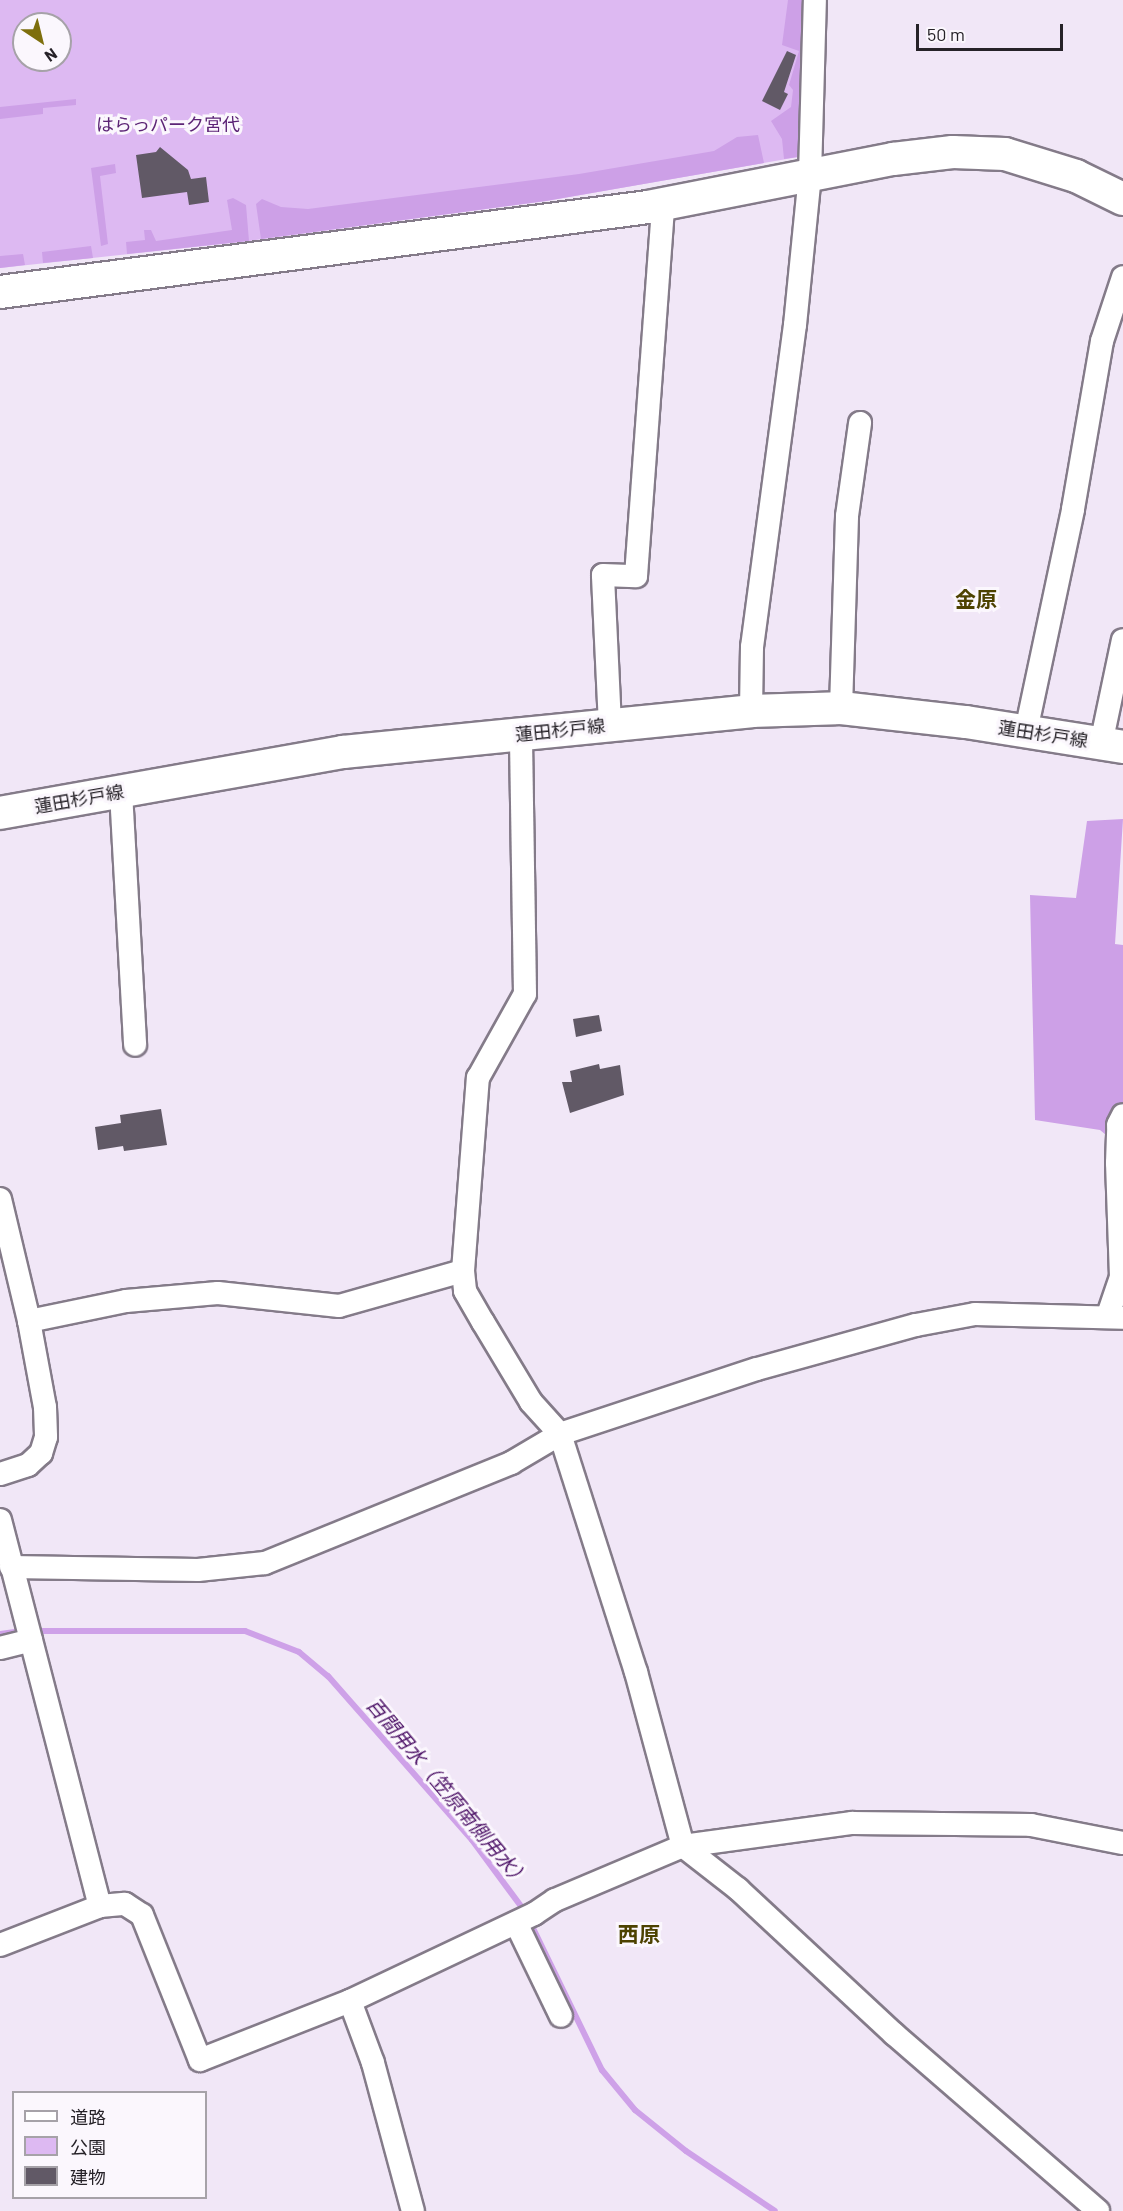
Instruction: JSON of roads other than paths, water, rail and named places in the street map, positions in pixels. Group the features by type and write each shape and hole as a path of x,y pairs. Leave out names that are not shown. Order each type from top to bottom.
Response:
{"street":[{"path":"751,711 752,647 795,325 810,175 815,0"},
{"path":"0,292 663,204 933,154 1005,154 1076,176 1123,199"},
{"path":"610,725 603,575 636,576 663,204"},
{"path":"1026,731 1073,509 1102,341 1123,277"},
{"path":"841,708 847,516 861,423"},
{"path":"1112,746 1123,640"},
{"name":"蓮田杉戸線","path":"0,813 343,752 751,711 841,708 1026,731 1112,746"},
{"path":"521,734 525,994 478,1078 463,1271 465,1291 531,1402 560,1434 636,1671 683,1846 738,1889 894,2034 1098,2211"},
{"path":"121,792 135,1045"},
{"path":"11,1567 198,1570 265,1563 511,1462 560,1434 757,1369 916,1325 975,1314 1116,1316 1121,1277 1118,1125 1123,1115"},
{"path":"0,1199 29,1321 45,1407 46,1437 41,1453 28,1465 0,1474"},
{"path":"29,1321 126,1301 218,1293 339,1306 463,1271"},
{"path":"0,1520 99,1906"},
{"path":"0,1648 31,1641"},
{"path":"0,1945 99,1906 124,1904 142,1915 200,2060 350,2001 516,1923 555,1900 683,1846 852,1823 1030,1825 1123,1843"},
{"path":"516,1923 561,2016"},
{"path":"350,2001 373,2063 413,2211"}],"waterway":[{"name":"百間用水（笠原南側用水）","path":"0,1634 22,1631"},
{"name":"百間用水（笠原南側用水）","path":"33,1631 245,1631 299,1652 328,1676 472,1840 526,1913"},
{"name":"百間用水（笠原南側用水）","path":"530,1922 602,2070 635,2110 686,2151 775,2211"}],"district":[{"name":"金原","path":"976,599"},
{"name":"西原","path":"639,1934"}],"park label":[{"name":"はらっパーク宮代","path":"168,124"}]}
